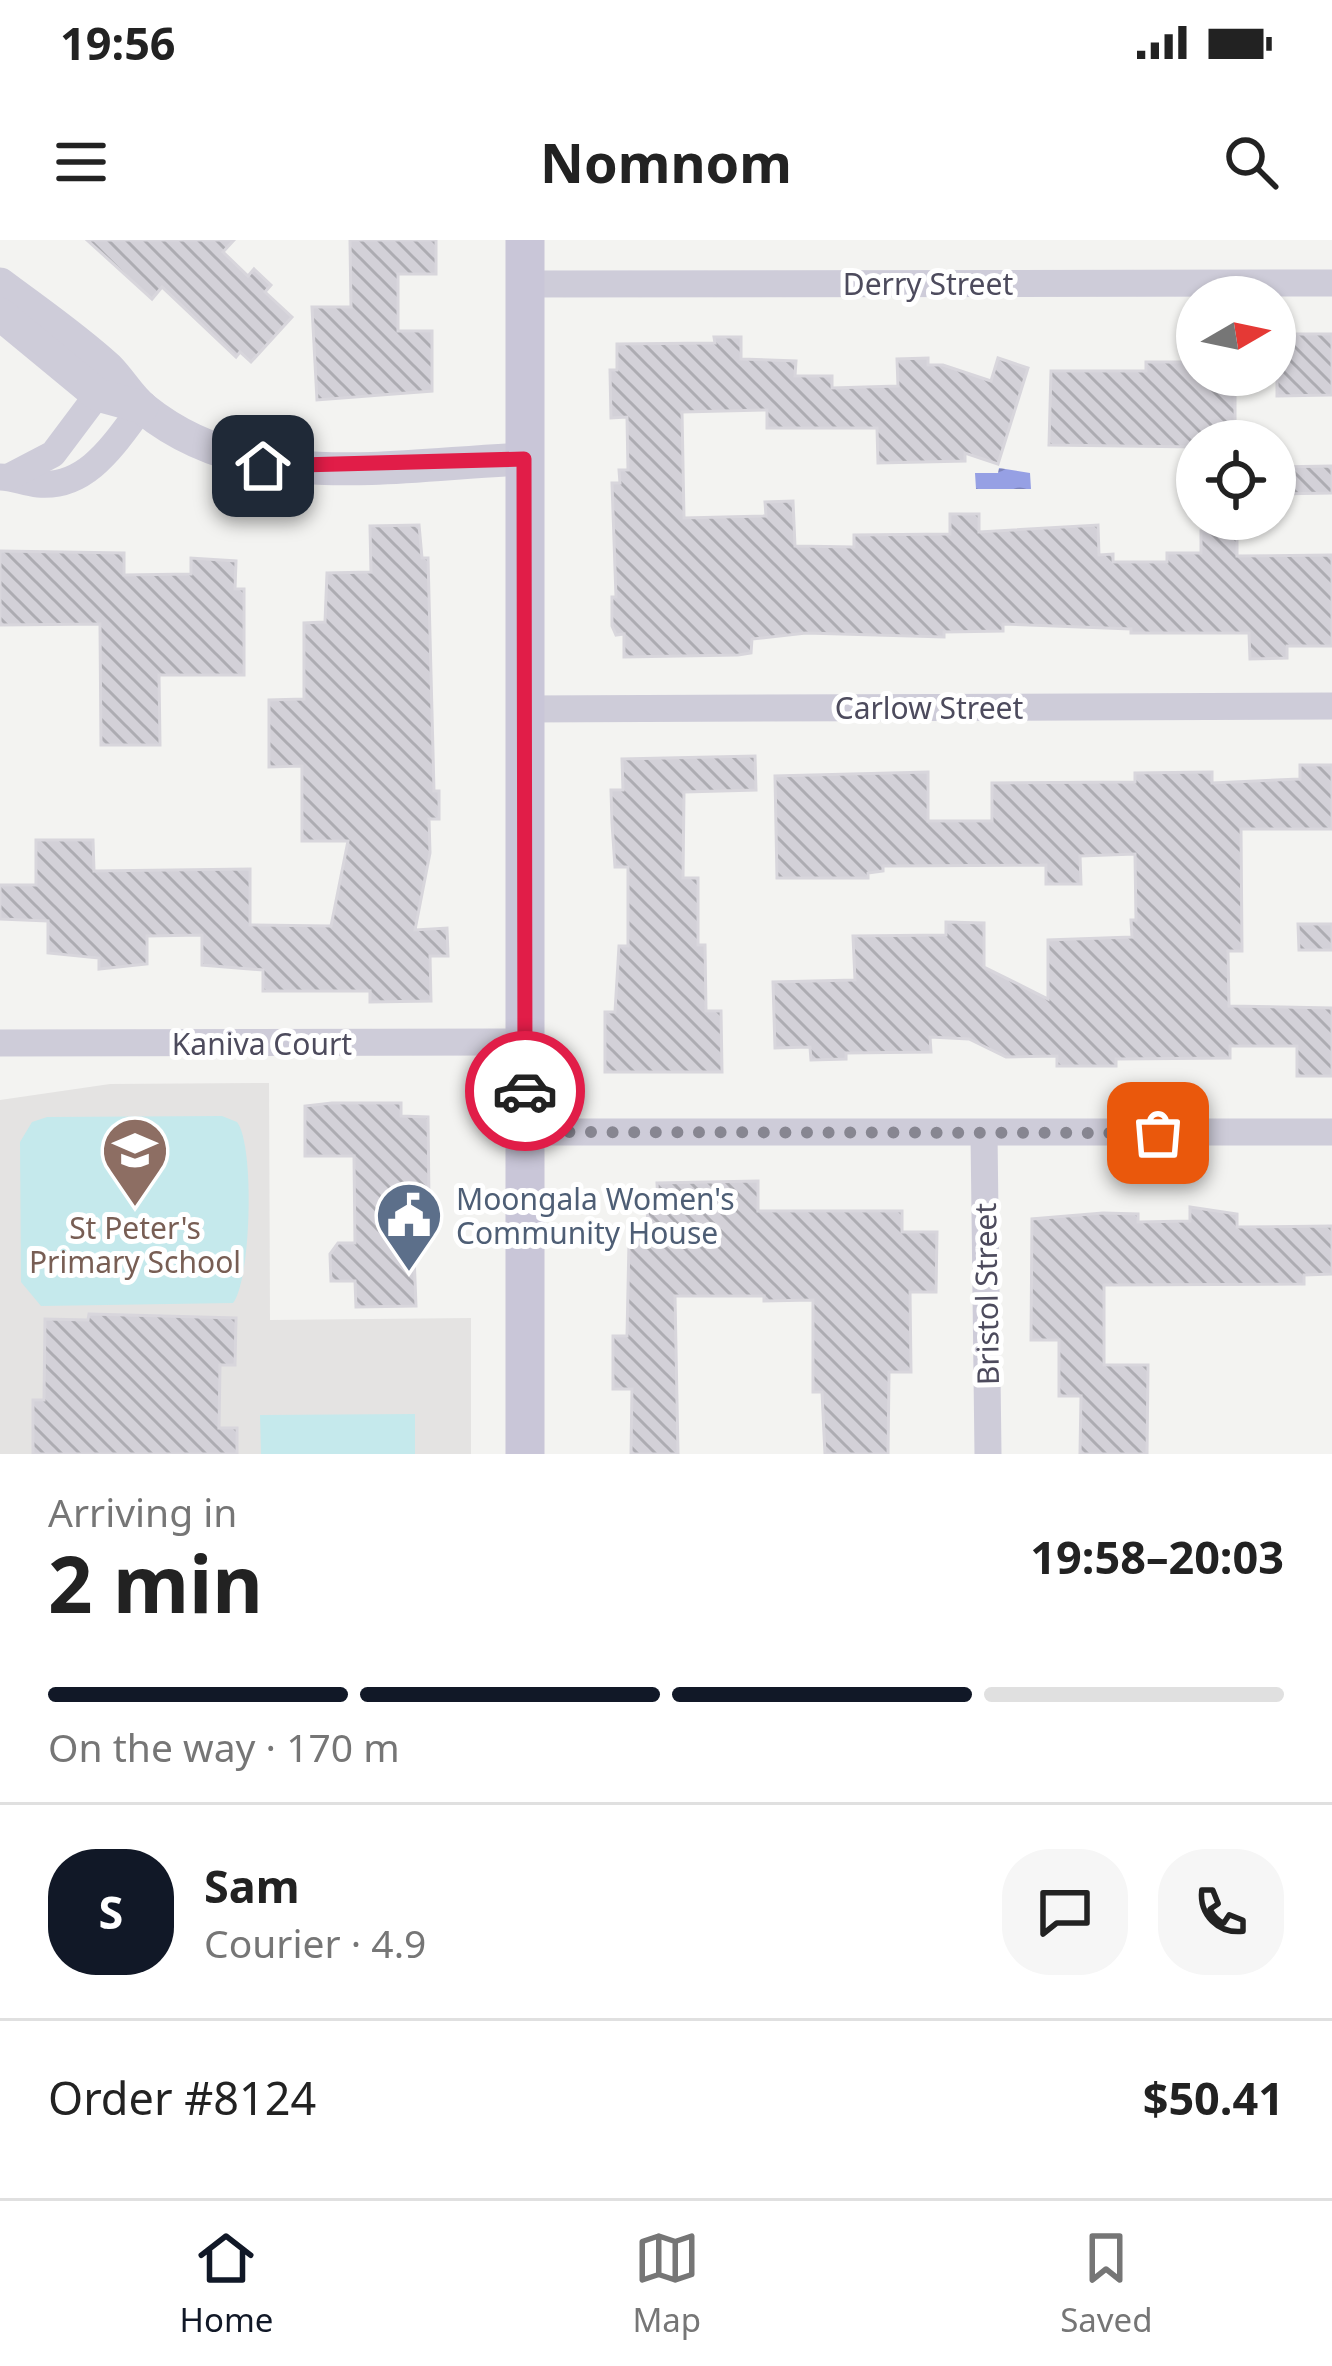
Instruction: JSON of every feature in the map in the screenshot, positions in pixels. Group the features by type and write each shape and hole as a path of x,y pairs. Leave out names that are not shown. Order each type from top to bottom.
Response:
{"main road":[{"path":"525,240 525,1454"}],"street":[{"name":"Derry Street","path":"525,284 1332,283"},
{"path":"0,284 106,384"},
{"path":"0,314 202,446 263,466 524,459"},
{"path":"5,477 53,454 106,384"},
{"path":"5,477 52,484 80,476 98,463 142,407"},
{"name":"Carlow Street","path":"525,709 1332,706"},
{"name":"Kaniva Court","path":"0,1043 525,1042"},
{"path":"524,1132 1332,1132"},
{"name":"Bristol Street","path":"984,1134 988,1454"}],"shaded area":[{"name":"St Peter's Primary School","path":"269,1083 270,1320 471,1318 471,1454 0,1454 0,1100 110,1084"},
{"path":"222,1116 237,1122 243,1135 248,1184 244,1269 233,1303 41,1306 21,1282 20,1142 32,1122 47,1117"},
{"path":"415,1414 415,1454 261,1454 260,1415"}],"water":[{"path":"999,468 1030,473 1031,489 976,489 975,473 998,473"}],"building":[{"path":"87,240 234,240 223,252 248,276 254,269 271,285 265,292 292,317 251,362 240,352 236,357 162,287 152,299"},
{"path":"350,240 436,240 436,274 398,274 398,331 432,331 432,391 317,400 312,307 351,307"},
{"path":"1296,334 1332,334 1332,395 1296,396"},
{"path":"714,337 741,337 741,359 796,361 795,376 832,376 832,388 898,386 897,359 928,358 928,365 943,365 991,381 998,358 1028,368 998,464 965,453 965,461 878,463 877,428 767,428 767,410 682,412 684,518 766,516 765,502 793,501 795,546 854,547 854,535 950,534 950,514 979,514 979,532 1098,525 1099,555 1113,554 1113,562 1167,562 1167,553 1201,553 1201,540 1237,540 1237,556 1332,555 1332,646 1287,646 1287,658 1250,659 1249,633 1131,633 1131,629 1003,624 1003,631 944,632 944,637 806,633 752,639 751,653 738,655 624,657 624,634 616,635 612,626 612,597 616,597 612,483 620,483 619,470 628,470 627,417 611,418 610,370 617,370 617,344 715,343"},
{"path":"1146,362 1176,362 1176,396 1235,396 1235,420 1176,420 1176,447 1049,445 1051,371 1146,371"},
{"path":"1332,466 1332,493 1296,494 1296,467"},
{"path":"419,525 422,558 428,558 434,791 439,791 439,819 429,819 430,853 415,930 447,928 448,956 430,956 431,1001 370,1002 370,991 263,991 263,970 202,965 202,935 147,936 147,964 99,969 99,958 48,953 48,921 0,919 0,885 36,885 36,840 93,840 94,871 250,869 250,925 331,926 348,841 302,841 302,766 269,767 269,700 304,699 304,623 325,622 327,573 371,572 370,526"},
{"path":"0,551 124,553 124,575 191,574 191,558 236,561 235,589 244,589 244,675 159,675 160,745 101,745 100,624 0,625"},
{"path":"755,756 756,790 684,792 683,878 698,878 698,945 705,945 706,1011 721,1011 722,1072 605,1072 605,1012 615,1012 619,946 628,946 628,867 615,867 612,823 611,790 623,790 622,759"},
{"path":"1300,765 1332,765 1332,829 1241,829 1242,951 1228,951 1229,1006 1332,1008 1332,1076 1297,1076 1297,1046 1230,1046 1230,1058 1116,1059 1116,1066 1057,1066 1057,1056 1006,1057 969,1039 930,1037 931,1052 846,1053 846,1059 811,1060 810,1047 775,1048 773,982 855,980 853,936 946,935 946,922 984,923 984,967 1048,999 1048,940 1132,937 1131,920 1136,920 1135,854 1080,856 1081,884 1046,884 1046,865 883,866 883,871 868,873 868,878 777,878 775,776 928,772 928,821 992,821 992,783 1135,782 1135,773 1212,772 1212,783 1300,779"},
{"path":"1298,924 1332,924 1332,950 1299,950"},
{"path":"401,1103 401,1116 428,1117 429,1202 416,1202 413,1228 416,1306 356,1307 355,1281 331,1281 330,1254 338,1243 355,1243 354,1156 305,1156 305,1106"},
{"path":"758,1181 758,1211 902,1211 902,1232 937,1232 936,1292 910,1292 911,1372 889,1372 888,1454 825,1454 822,1392 813,1392 813,1300 675,1296 678,1454 631,1454 632,1389 613,1389 613,1336 627,1336 629,1242 638,1241 638,1230 648,1230 647,1203 658,1203 657,1183"},
{"path":"1190,1207 1237,1214 1237,1227 1332,1226 1332,1274 1304,1275 1304,1284 1104,1285 1104,1365 1148,1365 1147,1454 1080,1454 1081,1396 1059,1396 1059,1340 1031,1340 1032,1219 1103,1213 1138,1214 1138,1222 1190,1221"},
{"path":"89,1314 236,1318 235,1365 220,1365 219,1428 237,1428 237,1454 33,1454 33,1400 44,1400 45,1319 88,1320"}],"way so far":[{"path":"525,1091 524,1132 1158,1133"}],"place":[{"name":"St Peter's Primary School","path":"135,1209"},
{"name":"Moongala Women's Community House","path":"409,1274"}],"route":[{"path":"263,466 524,459 525,1091"}]}
